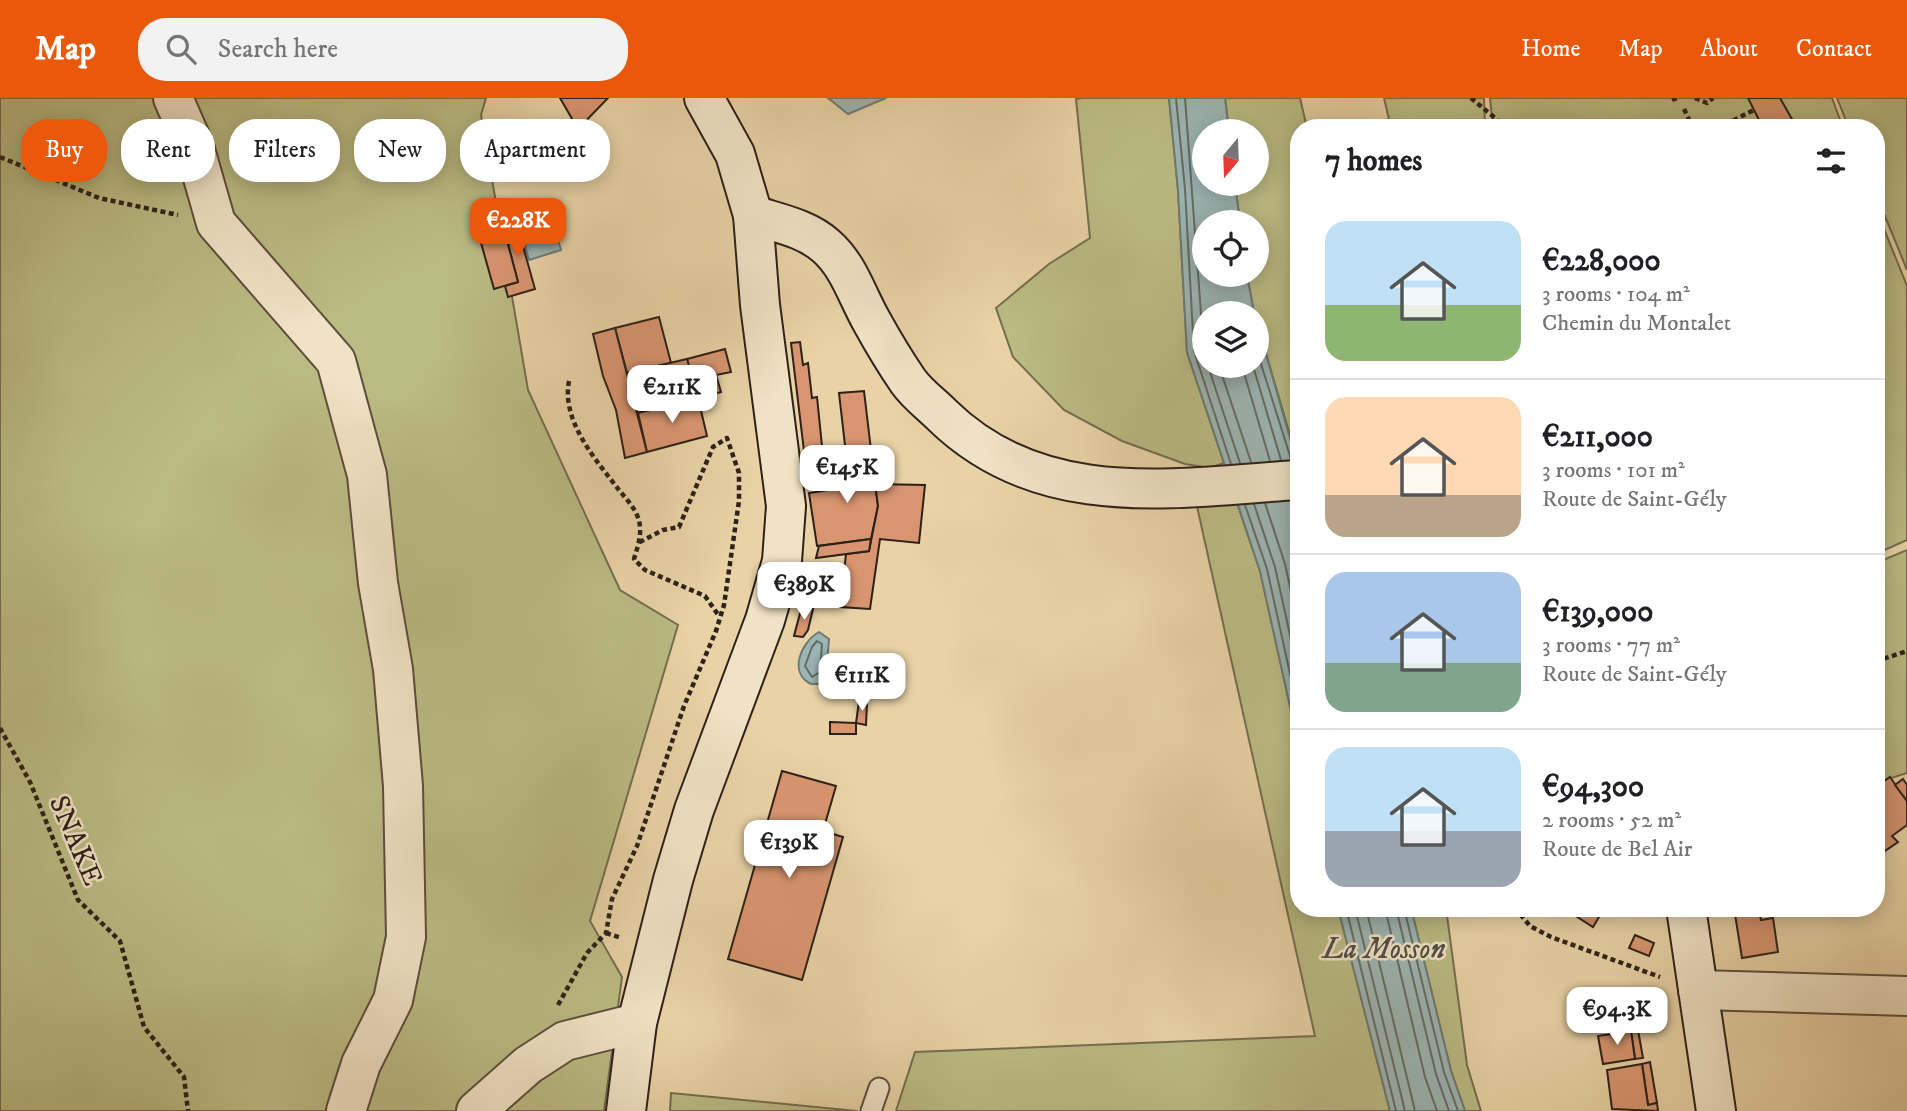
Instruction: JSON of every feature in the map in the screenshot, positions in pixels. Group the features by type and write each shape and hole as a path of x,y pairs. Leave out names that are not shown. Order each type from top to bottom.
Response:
{"street":[{"path":"173,98 194,146 216,223 336,361 367,475 378,583 393,669 403,786 407,937 393,1000 360,1064 346,1111"},
{"path":"626,1111 637,1023 654,948 694,810 765,620 782,561 786,506 760,305 753,215 735,154 704,98"},
{"path":"753,215 797,229 825,244 843,264 872,322 909,384 963,436 1002,459 1044,476 1100,488 1158,489 1290,481"},
{"path":"1687,917 1716,1111"},
{"path":"1698,990 1907,996"},
{"path":"477,1111 528,1065 565,1041 637,1023"}],"lane":[{"path":"871,1111 879,1088"}],"path":[{"path":"1471,98 1496,119"},
{"path":"1695,98 1707,103 1713,98"},
{"path":"1684,108 1689,119"},
{"path":"1738,119 1754,110"},
{"path":"0,157 99,198 216,223"},
{"path":"569,381 566,393 570,417 607,474 634,508 640,526 634,559 645,570 705,596 720,617"},
{"path":"553,1016 587,953 606,933 612,899 637,846 684,706 720,617 740,501 739,473 727,438 713,447 679,527 663,530 638,543"},
{"path":"1885,658 1907,651"},
{"name":"SNAKE","path":"0,728 30,782 78,900 120,941 144,1027 184,1077 188,1111"},
{"path":"1522,917 1530,926 1551,937 1698,990"}],"green space":[{"path":"0,98 486,98 482,119 460,119 460,182 492,182 528,390 620,590 678,625 590,921 622,977 604,1111 0,1111"},
{"path":"1169,98 1178,190 1187,352 1192,378 1196,378 1224,463 1210,468 1185,464 1122,441 1064,410 1013,357 996,308 1049,264 1090,238 1076,99"},
{"path":"1225,98 1300,98 1305,119 1290,119 1290,435 1269,364 1269,301 1252,301 1249,287 1269,287 1269,210 1238,210 1237,196 1269,196 1269,119 1228,119"},
{"path":"1384,98 1484,98 1485,119 1389,119"},
{"path":"1490,98 1832,98 1840,119 1492,119"},
{"path":"1837,98 1907,98 1907,270 1885,216 1885,119 1845,119"},
{"path":"1885,231 1907,286 1907,540 1885,550"},
{"path":"1235,497 1260,571 1290,706 1290,917 1340,917 1390,1111 896,1111 915,1052 1315,1036 1196,502"},
{"path":"1907,550 1907,773 1885,780 1885,559"},
{"path":"1413,917 1447,917 1467,1065 1481,1111 1465,1111 1451,1071"},
{"path":"671,1093 857,1111 670,1111"}],"water":[{"path":"828,98 886,98 848,114"},
{"path":"1169,98 1225,98 1228,119 1192,119 1192,196 1237,196 1238,210 1192,210 1192,287 1249,287 1252,301 1192,301 1192,367 1187,352 1178,190"},
{"path":"532,210 537,227 553,223 561,250 529,260 516,215"},
{"path":"1269,365 1290,438 1290,706 1260,571 1196,378 1269,378"},
{"path":"819,632 829,639 826,676 818,684 811,684 800,673 800,658 807,643"},
{"name":"La Mosson","path":"1340,917 1413,917 1451,1071 1465,1111 1390,1111"}],"building":[{"path":"560,98 608,98 588,119 572,119"},
{"path":"1748,98 1780,98 1792,119 1758,119"},
{"path":"512,207 535,289 508,297 505,286 518,282 504,229 510,227 505,209"},
{"path":"505,209 510,227 504,229 518,282 494,289 474,218"},
{"path":"659,317 671,363 627,373 615,328"},
{"path":"615,328 647,452 625,458 616,410 603,376 593,334"},
{"path":"800,342 803,365 808,363 812,398 817,397 823,456 805,459 791,343"},
{"path":"725,349 731,372 716,375 721,392 698,398 687,359"},
{"path":"687,359 698,398 638,413 627,373"},
{"path":"864,391 871,450 846,454 839,393"},
{"path":"698,398 707,436 647,452 638,413"},
{"path":"871,450 878,506 871,539 817,546 809,493 841,488 840,484 850,482 846,454"},
{"path":"875,484 925,485 919,543 880,539 870,609 840,607 846,554 869,551 878,506"},
{"path":"871,539 869,551 816,558 819,546"},
{"path":"802,606 813,609 808,630 803,637 794,636"},
{"path":"859,701 867,702 866,725 856,723"},
{"path":"830,722 856,723 856,734 830,734"},
{"path":"782,771 836,786 823,831 843,837 802,980 728,959"},
{"path":"1890,777 1907,801 1907,825 1892,836 1898,842 1885,851 1885,781"},
{"path":"1903,779 1907,785 1907,801 1895,785"},
{"path":"1577,917 1599,917 1593,927"},
{"path":"1735,917 1760,917 1761,920 1773,918 1778,952 1742,958"},
{"path":"1635,935 1654,943 1649,956 1629,948"},
{"path":"1638,1030 1643,1058 1635,1059 1631,1031"},
{"path":"1631,1031 1635,1059 1603,1064 1598,1036"},
{"path":"1650,1062 1657,1103 1648,1105 1642,1064"},
{"path":"1642,1064 1648,1105 1657,1103 1658,1111 1612,1109 1607,1070"}]}
